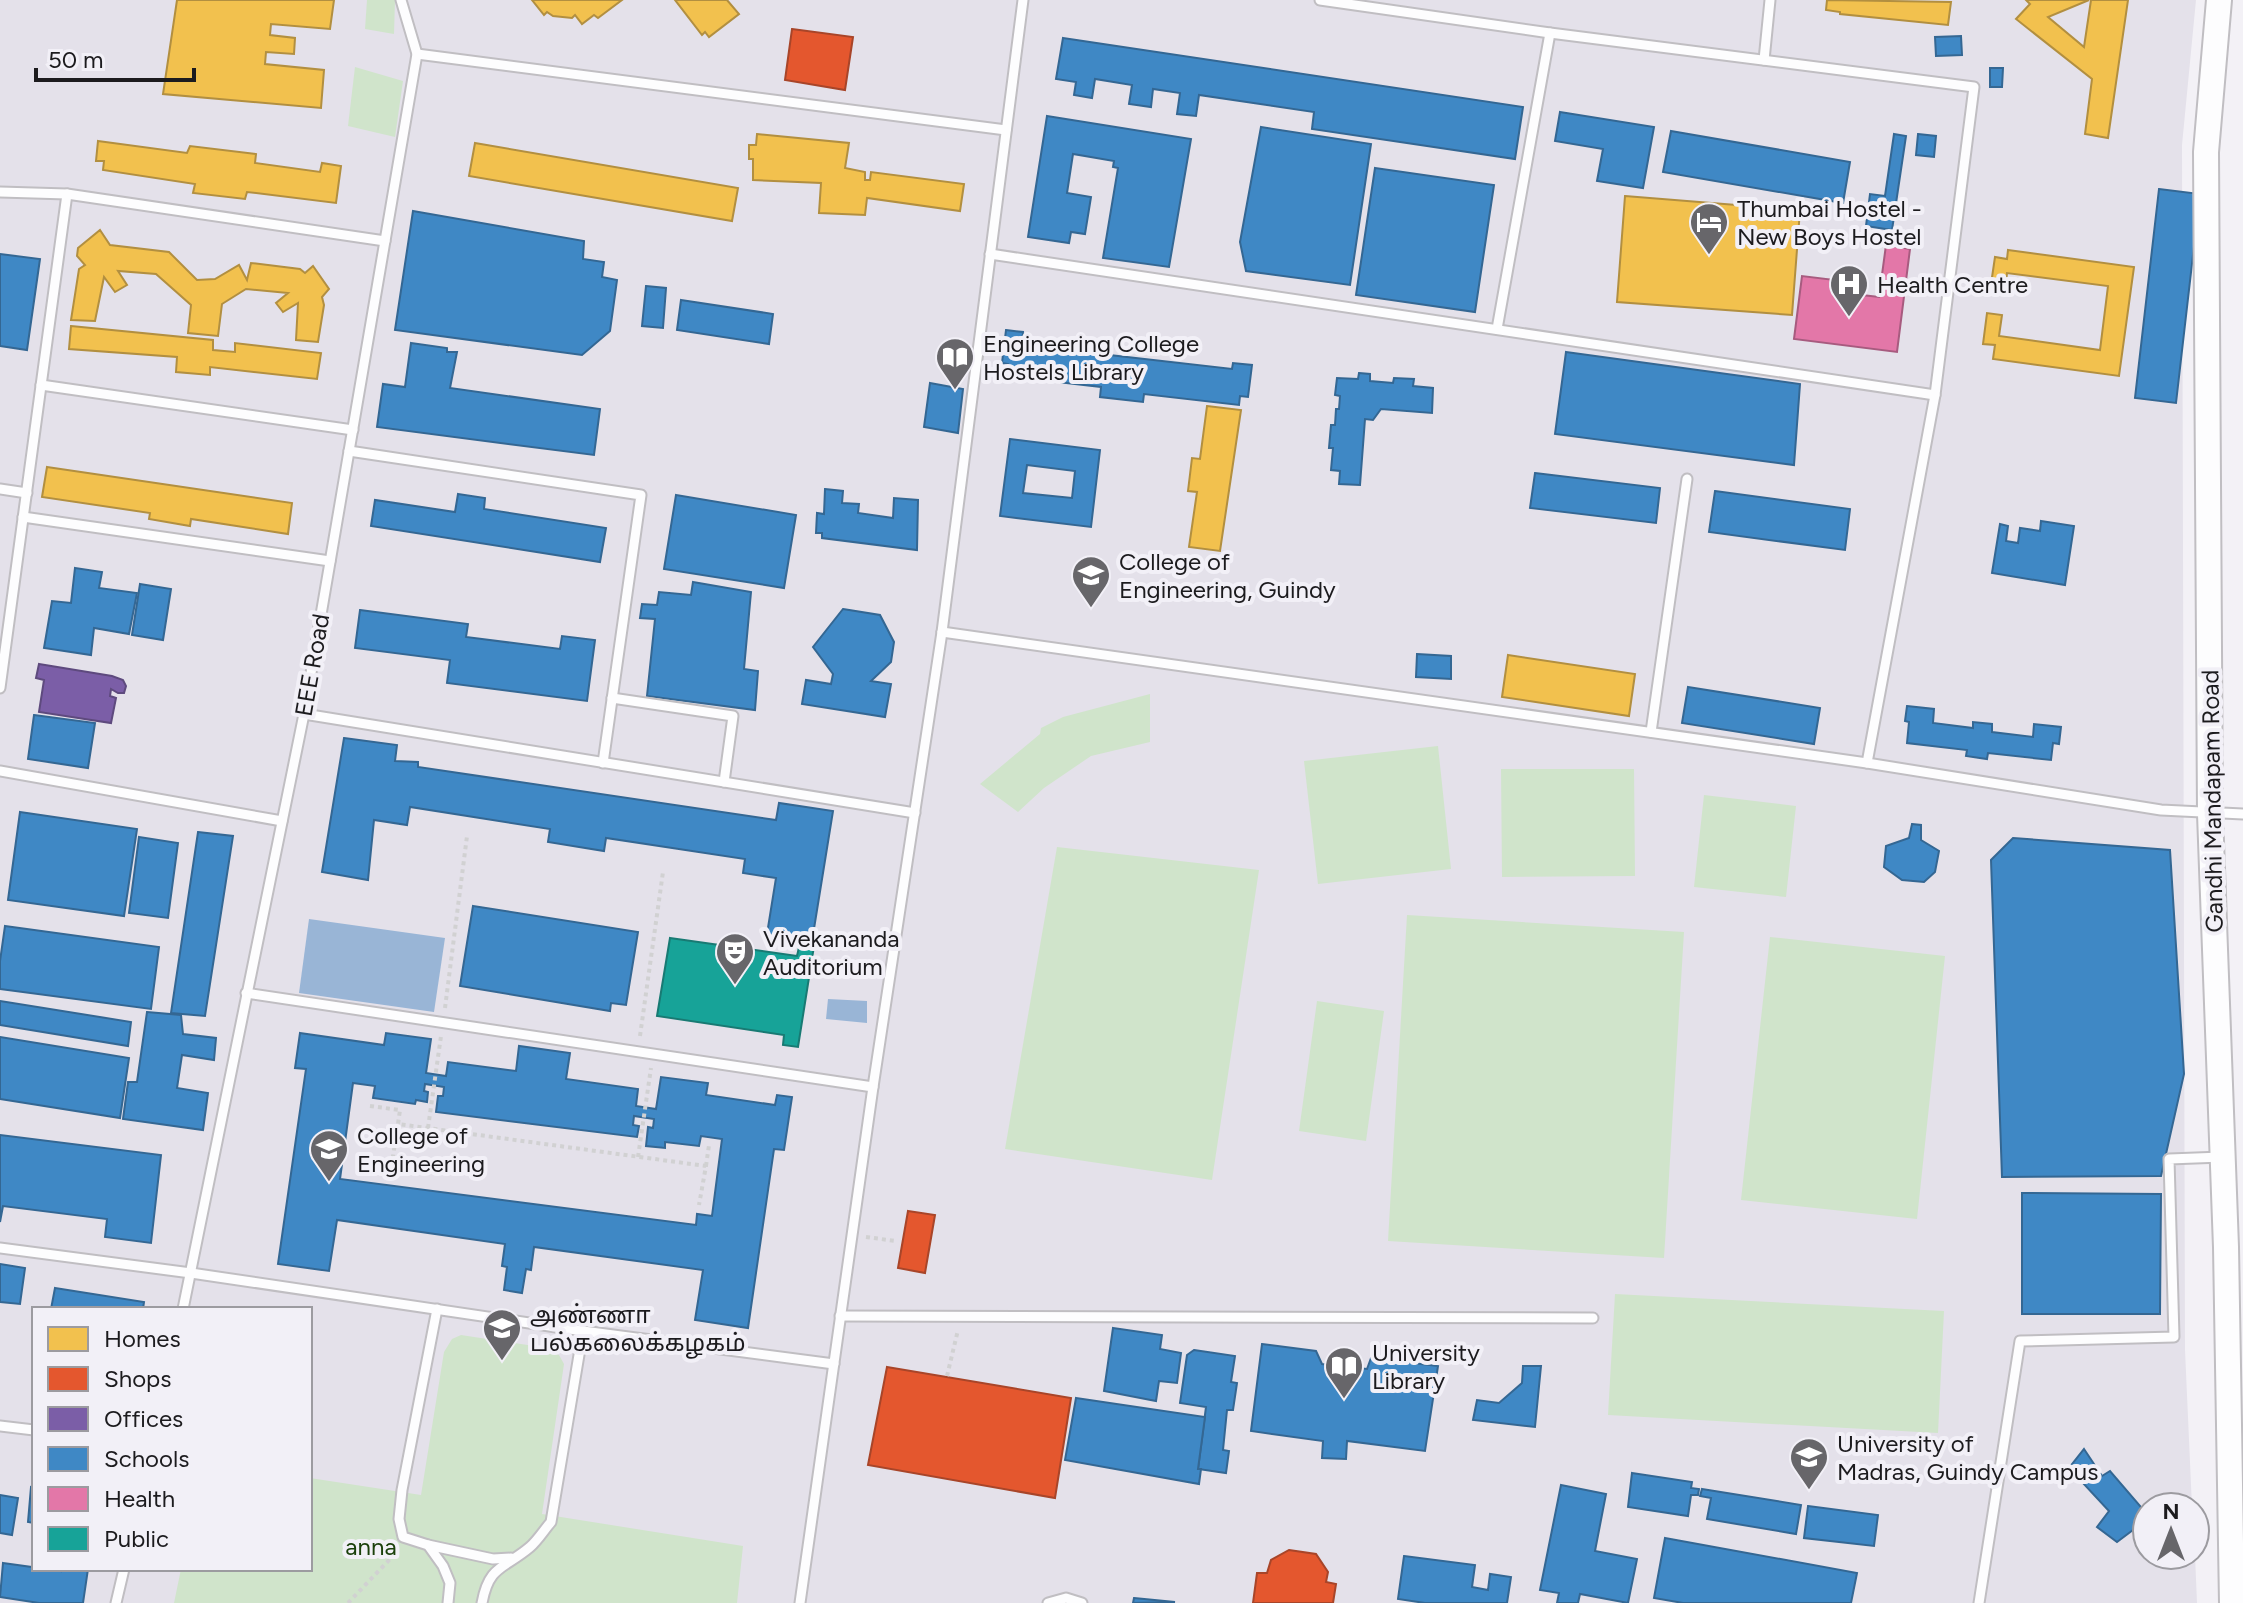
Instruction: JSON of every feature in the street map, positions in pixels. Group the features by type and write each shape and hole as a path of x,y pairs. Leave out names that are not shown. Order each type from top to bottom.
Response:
{"main road":[{"name":"Gandhi Mandapam Road","path":"2219,0 2206,152 2210,814 2222,1157 2230,1246 2232,1603"}],"lane":[{"path":"401,0 417,54 1006,130"},
{"path":"800,1603 873,1087 942,632 1023,0"},
{"path":"1320,0 1974,87 1935,395 1867,763"},
{"path":"1764,60 1770,0"},
{"path":"1497,329 1550,33"},
{"name":"EEE Road","path":"183,1307 304,714 417,54"},
{"path":"0,192 67,194 385,241"},
{"path":"0,688 67,194"},
{"path":"990,254 1935,395"},
{"path":"41,385 353,430"},
{"path":"349,451 641,495 603,763"},
{"path":"1651,732 1687,479"},
{"path":"0,489 27,493"},
{"path":"23,517 330,561"},
{"path":"942,632 1867,763 2161,810 2243,814"},
{"path":"612,698 733,716 724,782"},
{"path":"304,714 915,813"},
{"path":"0,771 282,821"},
{"path":"246,993 873,1087"},
{"path":"1979,1603 2020,1341 2174,1337 2169,1159 2222,1157"},
{"path":"0,1248 834,1364"},
{"path":"437,1309 402,1490 399,1519 403,1537 479,1557 512,1558"},
{"path":"840,1316 1593,1318"},
{"path":"482,1603 486,1583 499,1567 531,1546 551,1522 583,1331"},
{"path":"0,1426 32,1430"},
{"path":"428,1545 443,1566 450,1583 448,1603"},
{"path":"116,1603 124,1571"},
{"path":"1048,1603 1066,1598 1082,1603"}],"path":[{"path":"428,1128 467,836"},
{"path":"638,1051 663,872"},
{"path":"638,1157 653,1053"},
{"path":"362,1165 391,1169 400,1110 370,1106"},
{"path":"398,1124 706,1166"},
{"path":"699,1205 709,1145"},
{"path":"852,1235 896,1241"},
{"path":"947,1376 960,1316"},
{"path":"348,1603 391,1558 403,1537"}],"shaded area":[{"name":"College of Engineering, Guindy","path":"0,0 2196,0 2182,145 2185,1350 2191,1491 2131,1491 2131,1571 2196,1571 2197,1603 0,1603"}],"green space":[{"path":"367,0 395,0 394,34 365,29"},
{"path":"355,67 403,81 395,137 348,126"},
{"path":"1150,694 1150,742 1091,756 1044,788 1018,812 980,784 1040,734 1041,728 1063,717"},
{"path":"1438,746 1451,869 1318,884 1304,761"},
{"path":"1501,769 1634,769 1635,876 1502,877"},
{"path":"1704,795 1796,806 1786,897 1694,887"},
{"path":"1057,847 1259,870 1212,1180 1005,1149"},
{"path":"1407,915 1684,932 1664,1258 1388,1241"},
{"path":"1770,937 1945,956 1917,1219 1741,1200"},
{"path":"1317,1001 1384,1011 1366,1141 1299,1131"},
{"path":"1615,1294 1944,1311 1938,1433 1608,1415"},
{"name":"anna","path":"461,1335 547,1348 559,1355 564,1364 542,1514 743,1546 737,1603 174,1603 181,1571 312,1571 312,1478 421,1495 444,1352 452,1339"}],"water":[{"path":"309,919 445,938 434,1012 299,993"},
{"path":"828,999 867,1001 867,1023 826,1019"}],"building: Homes":[{"path":"177,0 334,0 330,29 271,24 270,35 295,38 294,54 266,52 265,64 324,70 321,108 163,94"},
{"path":"532,0 622,0 598,18 594,15 582,24 575,15 572,18 553,16 547,12 544,15"},
{"path":"675,0 727,0 739,14 709,37 705,32 702,35"},
{"path":"1827,0 1951,2 1948,25 1840,14 1826,10"},
{"path":"2026,0 2089,0 2048,17 2084,47 2091,0 2128,0 2108,138 2085,134 2092,79 2016,19 2030,4"},
{"path":"757,134 849,143 845,168 865,172 865,180 870,180 871,172 964,184 960,211 867,198 865,215 819,213 821,183 753,180 749,145 756,145"},
{"path":"98,141 187,153 190,146 256,154 255,163 320,172 322,163 341,166 336,203 247,192 245,199 193,193 195,184 103,170 104,161 96,161"},
{"path":"475,143 738,188 732,221 469,176"},
{"name":"Thumbai Hostel - New Boys Hostel","path":"1625,196 1800,210 1792,315 1617,302"},
{"path":"100,230 110,245 169,252 197,280 215,279 239,265 247,280 251,263 300,269 305,273 313,266 329,289 322,297 324,305 318,342 296,340 298,303 283,312 276,303 288,293 246,289 222,304 218,336 188,333 191,305 156,274 118,271 127,285 115,292 104,277 95,321 71,320 79,269 85,265 77,256 78,248"},
{"path":"2008,250 2134,267 2119,376 1993,359 1995,345 1983,344 1987,313 2002,315 1999,336 2100,350 2108,286 2007,273 2005,293 1990,291 1995,257 2007,259"},
{"path":"71,326 213,340 213,350 235,352 235,343 321,353 317,379 210,367 210,375 176,372 177,357 69,349"},
{"path":"1207,406 1241,410 1220,551 1189,547 1197,492 1188,491 1192,458 1200,459"},
{"path":"47,467 292,503 288,534 191,519 190,526 149,519 150,513 42,497"},
{"path":"1508,655 1635,674 1629,716 1502,697"}],"building: Shops":[{"path":"792,29 853,37 845,90 785,80"},
{"path":"908,1211 935,1215 925,1273 898,1268"},
{"path":"887,1367 1071,1398 1055,1498 868,1465"},
{"path":"1289,1550 1316,1554 1328,1572 1326,1582 1336,1584 1333,1603 1253,1603 1257,1573 1267,1573 1271,1560"}],"building: Offices":[{"path":"39,664 123,680 126,686 124,693 111,689 110,696 116,698 111,723 39,712 44,680 36,678"}],"building: Schools":[{"path":"1961,36 1962,55 1936,56 1935,37"},
{"path":"1063,38 1523,107 1515,159 1312,129 1314,112 1199,95 1196,116 1177,114 1180,93 1153,89 1151,107 1129,104 1132,85 1095,79 1092,98 1074,95 1076,82 1056,79"},
{"path":"1990,68 2003,68 2002,87 1990,87"},
{"path":"1560,112 1654,127 1643,188 1597,181 1603,149 1555,141"},
{"path":"1047,116 1191,139 1169,267 1103,258 1118,168 1113,167 1114,161 1073,154 1067,193 1091,197 1085,234 1071,232 1069,243 1028,237"},
{"path":"1261,127 1371,144 1350,285 1246,271 1240,242"},
{"path":"1671,131 1850,162 1843,203 1663,172"},
{"path":"1894,134 1906,136 1892,230 1866,226 1870,194 1885,196"},
{"path":"1918,134 1936,136 1934,157 1916,155"},
{"path":"1375,168 1494,185 1475,312 1356,295"},
{"path":"2159,189 2200,194 2176,403 2135,398"},
{"path":"413,211 584,241 583,259 604,262 602,277 617,280 610,331 582,355 395,330"},
{"path":"0,254 40,259 27,350 0,346"},
{"path":"646,286 666,288 663,328 642,326"},
{"path":"681,300 773,314 769,344 677,330"},
{"path":"1006,330 1023,332 1022,345 1232,369 1233,363 1252,365 1248,397 1240,396 1239,405 1144,394 1143,402 1100,397 1101,387 1006,376 1008,364 1002,363"},
{"path":"411,343 457,352 450,388 600,409 594,455 377,427 383,384 405,387"},
{"path":"1566,352 1800,384 1794,465 1555,434"},
{"path":"1359,373 1370,374 1370,381 1393,383 1394,378 1414,379 1413,386 1433,388 1432,413 1381,409 1373,420 1365,419 1360,485 1339,484 1340,471 1331,470 1333,448 1329,448 1331,425 1335,425 1336,409 1339,409 1340,396 1335,395 1337,378 1358,379"},
{"path":"930,383 963,389 958,433 924,427"},
{"path":"1010,439 1100,450 1091,527 1000,516","holes":["1027,465 1075,471 1072,498 1023,493"]},
{"path":"1535,473 1660,488 1656,523 1530,508"},
{"path":"825,489 843,491 842,503 859,504 858,513 893,518 894,498 918,500 917,550 822,538 822,533 816,533 817,513 824,514"},
{"path":"1715,491 1850,509 1845,550 1709,532"},
{"path":"458,494 485,498 484,509 606,528 600,562 371,526 375,500 455,512"},
{"path":"676,495 796,515 784,588 664,569"},
{"path":"2041,521 2074,526 2065,585 1992,573 2000,524 2008,526 2006,541 2018,543 2020,528 2040,531"},
{"path":"75,568 102,572 99,588 137,593 129,634 94,628 91,655 44,648 52,601 71,603"},
{"path":"693,582 751,592 744,669 758,671 755,710 647,696 655,619 640,618 642,604 657,605 659,592 691,595"},
{"path":"140,584 171,589 163,640 132,635"},
{"path":"843,609 880,615 894,642 891,662 871,681 891,684 885,717 802,704 806,680 831,684 833,674 813,647"},
{"path":"360,610 468,624 466,637 560,649 562,636 595,640 587,701 447,683 450,660 355,648"},
{"path":"1417,654 1451,656 1451,679 1416,677"},
{"path":"1688,687 1820,708 1814,744 1682,723"},
{"path":"1907,706 1934,709 1933,723 1973,728 1973,722 1992,724 1992,732 2033,737 2034,724 2061,727 2059,744 2053,743 2051,760 1988,753 1987,759 1966,756 1967,750 1907,743"},
{"path":"34,715 95,723 88,768 28,759"},
{"path":"344,738 397,745 395,761 418,762 418,767 776,820 779,803 833,811 812,941 767,934 776,878 743,873 745,859 606,838 604,851 548,842 550,829 410,807 407,825 374,820 368,880 322,872"},
{"path":"20,812 137,829 124,916 8,900"},
{"path":"1912,824 1921,825 1921,840 1939,851 1935,872 1924,882 1902,880 1884,867 1886,846 1909,838"},
{"path":"198,832 233,836 205,1016 171,1013"},
{"path":"139,837 178,843 168,918 129,913"},
{"path":"2013,838 2170,850 2184,1074 2161,1176 2002,1177 1991,860"},
{"path":"473,906 638,932 626,1005 611,1003 610,1011 460,986"},
{"path":"5,926 159,947 151,1009 0,989"},
{"path":"0,1001 131,1022 128,1046 0,1025"},
{"path":"147,1012 181,1015 183,1034 216,1038 214,1060 182,1055 177,1088 208,1093 203,1130 123,1119 128,1082 137,1082"},
{"name":"College of Engineering","path":"300,1033 384,1045 386,1033 431,1039 426,1073 446,1076 448,1062 516,1071 519,1046 570,1053 566,1079 638,1089 636,1106 656,1109 661,1077 708,1083 706,1095 775,1105 777,1095 792,1097 784,1150 774,1149 748,1328 695,1320 703,1270 534,1247 531,1270 526,1269 522,1293 504,1290 507,1267 502,1266 505,1244 337,1220 329,1271 278,1264 306,1069 295,1068","holes":["353,1083 375,1086 373,1098 415,1104 416,1100 427,1102 425,1084 444,1087 443,1096 438,1096 436,1112 637,1137 639,1126 633,1125 634,1116 654,1119 653,1128 648,1127 646,1146 665,1148 665,1142 699,1146 701,1136 722,1139 712,1216 697,1214 696,1225 340,1179"]},
{"path":"0,1037 129,1058 120,1118 0,1099"},
{"path":"0,1135 161,1155 151,1243 105,1237 107,1219 3,1206 0,1222"},
{"path":"2022,1193 2161,1194 2160,1314 2022,1314"},
{"path":"0,1264 25,1268 20,1304 0,1302"},
{"path":"55,1288 144,1302 143,1307 51,1307"},
{"path":"1113,1328 1162,1335 1160,1349 1181,1353 1177,1383 1159,1381 1156,1401 1104,1391"},
{"name":"University Library","path":"1262,1344 1316,1351 1322,1364 1367,1369 1371,1358 1438,1366 1425,1451 1347,1441 1346,1459 1322,1458 1323,1441 1251,1431"},
{"path":"1194,1350 1235,1356 1231,1382 1237,1383 1233,1410 1227,1410 1223,1450 1229,1451 1226,1473 1198,1469 1206,1407 1180,1403 1187,1355"},
{"path":"1523,1366 1541,1366 1535,1427 1473,1420 1477,1400 1499,1403 1522,1383"},
{"path":"1076,1398 1205,1417 1199,1484 1065,1460"},
{"path":"2084,1449 2102,1476 2110,1471 2131,1495 2131,1532 2117,1542 2097,1527 2109,1511 2069,1468"},
{"path":"1632,1473 1692,1482 1691,1488 1699,1489 1698,1495 1691,1495 1688,1516 1628,1507"},
{"path":"1561,1485 1606,1494 1595,1551 1637,1559 1628,1603 1580,1594 1578,1603 1557,1603 1559,1593 1540,1590"},
{"path":"31,1487 32,1523 28,1522"},
{"path":"1702,1489 1801,1505 1796,1534 1707,1519 1711,1498 1700,1496"},
{"path":"0,1495 18,1498 12,1535 0,1533"},
{"path":"1808,1506 1878,1515 1874,1546 1804,1538"},
{"path":"1665,1538 1857,1573 1851,1603 1683,1603 1654,1598"},
{"path":"1404,1556 1475,1565 1472,1587 1488,1590 1490,1574 1511,1577 1507,1603 1425,1603 1398,1599"},
{"path":"3,1563 32,1567 32,1571 88,1571 83,1603 39,1603 0,1597"},
{"path":"1134,1598 1175,1602 1133,1603"}],"building: Health":[{"name":"Health Centre","path":"1886,245 1910,249 1897,352 1794,339 1802,276 1835,280 1834,287 1843,288 1845,271 1864,273 1862,295 1879,297"}],"building: Public":[{"name":"Vivekananda Auditorium","path":"670,938 797,956 800,943 814,946 798,1047 783,1045 784,1035 657,1016"}],"place":[{"name":"Thumbai Hostel - New Boys Hostel","path":"1709,256"},
{"name":"Health Centre","path":"1849,318"},
{"name":"Engineering College Hostels Library","path":"955,391"},
{"name":"College of Engineering, Guindy","path":"1091,609"},
{"name":"Vivekananda Auditorium","path":"735,986"},
{"name":"College of Engineering","path":"329,1183"},
{"name":"அண்ணா பல்கலைக்கழகம்","path":"502,1362"},
{"name":"University Library","path":"1344,1400"},
{"name":"University of Madras, Guindy Campus","path":"1809,1491"}]}
